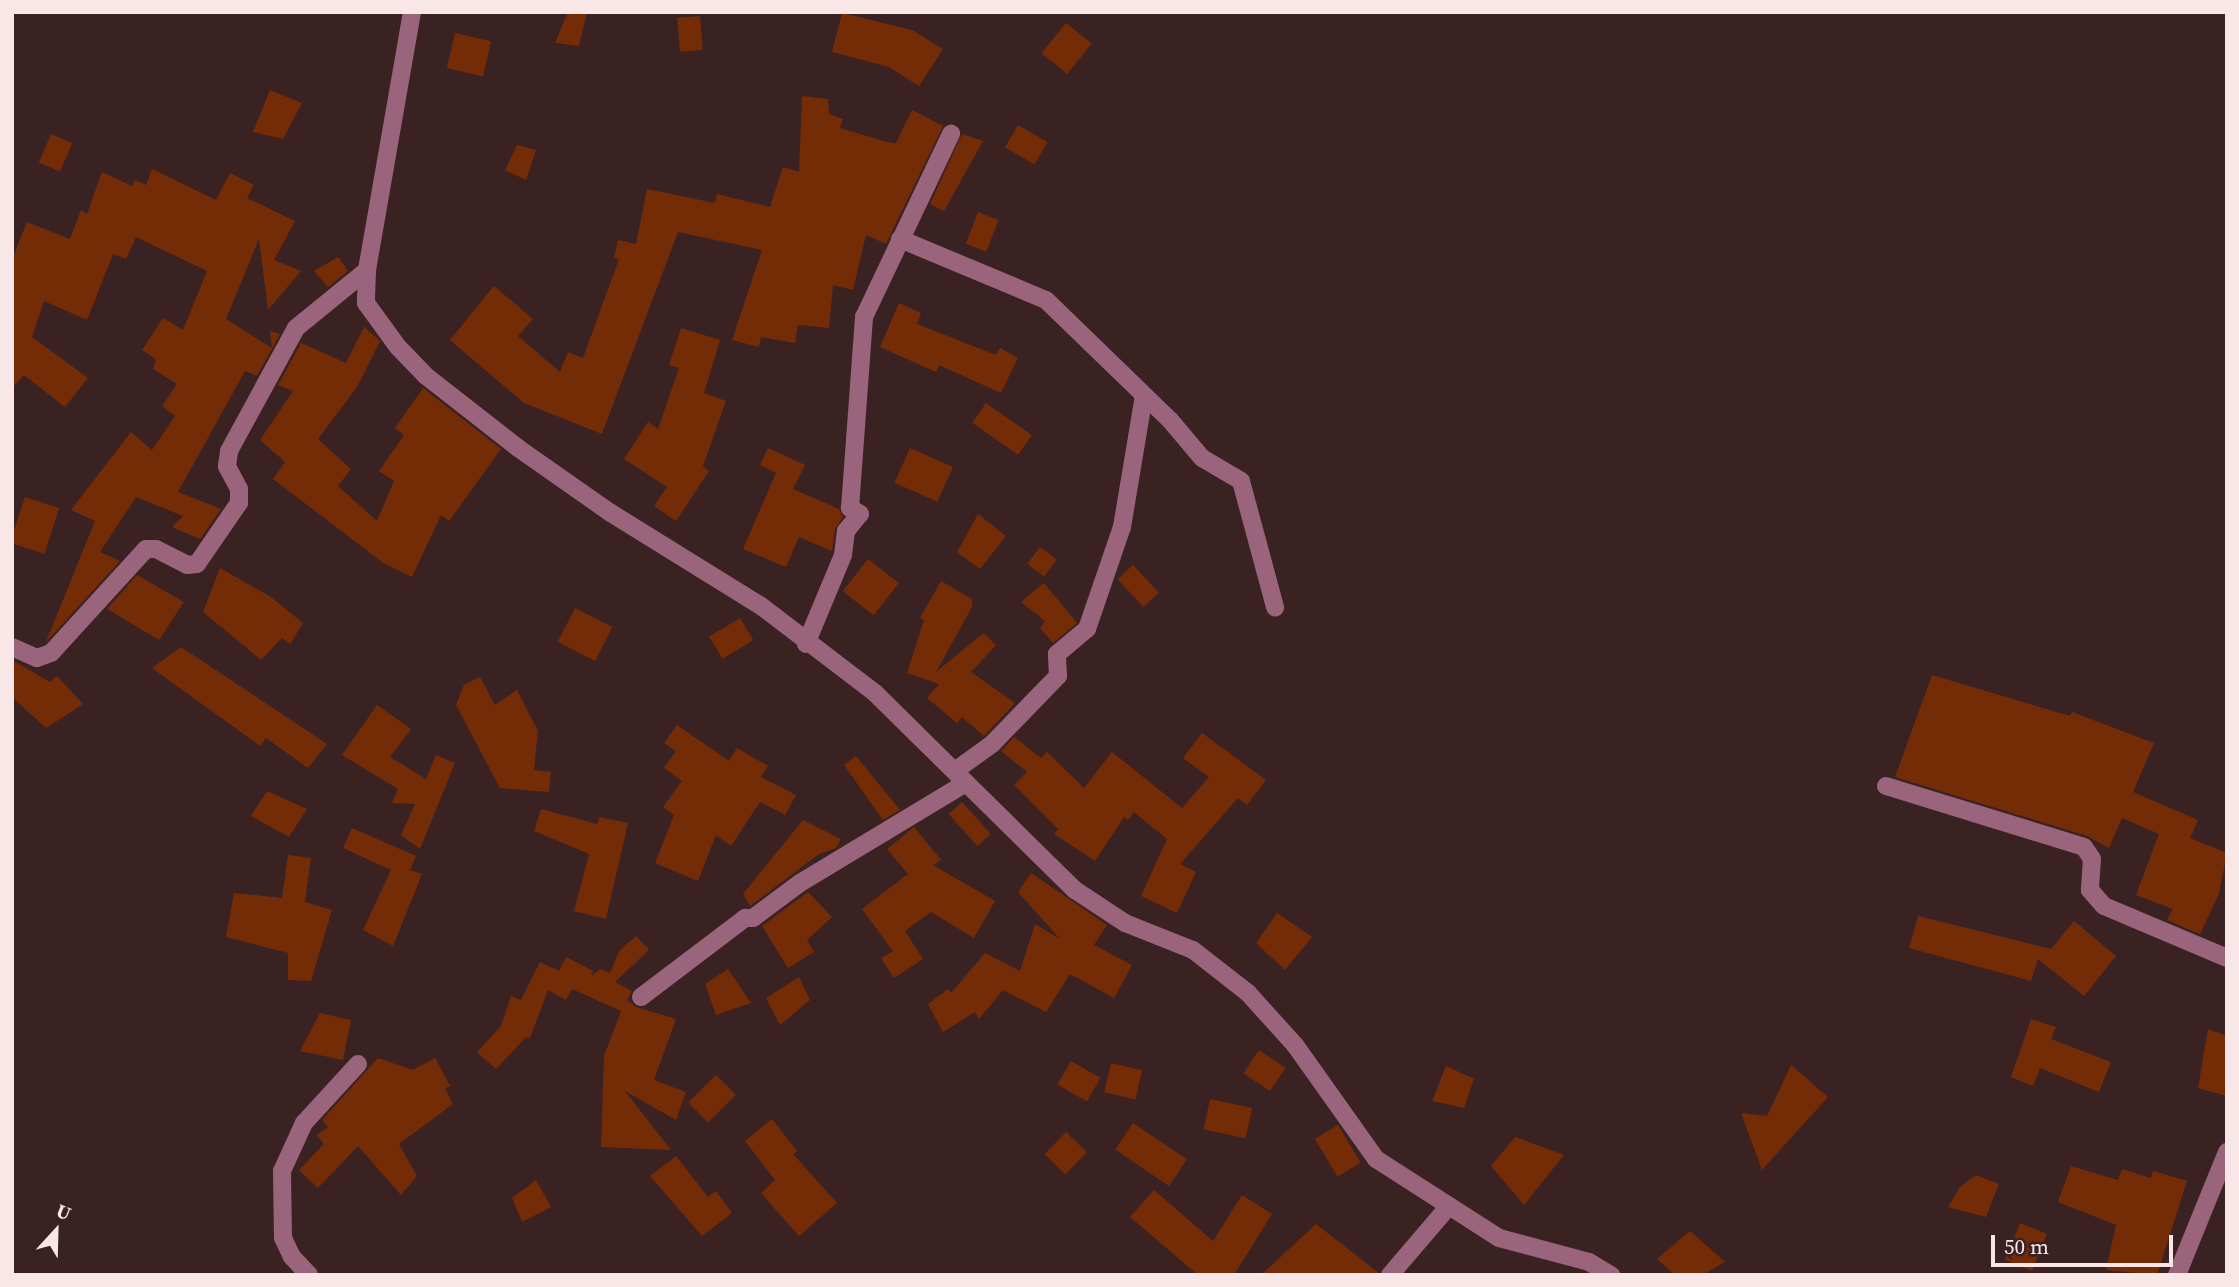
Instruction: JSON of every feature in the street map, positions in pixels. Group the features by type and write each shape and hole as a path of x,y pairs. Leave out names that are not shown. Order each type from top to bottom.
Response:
{"street":[{"path":"412,12 367,270 366,303 426,376 570,484 761,607 806,644 874,692 1075,890 1125,923 1193,950 1248,993 1295,1045 1376,1158 1499,1238 1589,1262 1611,1275"},
{"path":"806,644 843,555 846,531 860,514 850,508 861,331 900,239 951,134"},
{"path":"900,239 1037,293 1144,396 1202,458 1244,486 1275,607"},
{"path":"12,647 37,658 51,653 146,549 197,564 239,503 239,489 227,466 229,451 296,328 367,270"},
{"path":"641,997 745,918 753,918 800,883 961,776 1058,676 1057,654 1087,629 1122,527 1144,396"},
{"path":"1886,786 2084,847 2092,859 2090,890 2104,906 2227,958"},
{"path":"309,1275 292,1257 283,1238 282,1171 295,1136 358,1064"},
{"path":"2177,1275 2227,1152"},
{"path":"1390,1275 1449,1206"}],"building":[{"path":"568,12 587,12 579,46 555,43"},
{"path":"842,13 912,30 943,49 919,86 889,67 832,52"},
{"path":"700,16 703,50 680,52 677,18"},
{"path":"1066,23 1092,44 1067,74 1041,53"},
{"path":"455,33 491,41 483,76 447,68"},
{"path":"270,90 302,103 283,139 253,132"},
{"path":"802,96 828,99 829,114 843,119 840,128 887,142 896,143 912,110 943,126 886,244 866,235 853,290 833,285 829,328 798,325 795,343 761,337 759,347 732,340 762,250 678,232 602,434 524,403 450,340 494,286 533,319 518,336 560,372 568,352 583,358 619,259 614,258 618,240 636,244 647,189 715,203 717,194 770,207 783,167 799,172"},
{"path":"1018,125 1047,142 1034,165 1005,148"},
{"path":"51,134 72,143 60,172 39,163"},
{"path":"962,134 983,141 944,211 930,204"},
{"path":"517,145 536,150 526,180 505,170"},
{"path":"152,169 216,200 230,173 254,185 247,198 295,221 274,260 301,271 268,310 259,239 226,319 272,348 270,331 280,334 257,376 245,371 178,492 221,509 200,539 172,527 183,516 136,497 100,552 120,561 46,642 95,521 71,510 131,432 152,450 175,416 162,406 177,384 153,369 156,359 142,350 163,318 183,330 207,271 136,237 126,259 113,254 87,320 44,301 32,337 88,378 65,407 24,375 12,388 12,259 27,222 70,239 81,210 87,214 102,172 132,186 135,180 146,185"},
{"path":"978,212 999,220 986,252 966,244"},
{"path":"338,257 348,271 328,287 314,271"},
{"path":"899,303 921,313 917,324 996,355 1000,348 1018,358 1001,393 939,365 936,372 880,347"},
{"path":"364,327 380,341 357,387 318,439 351,469 338,486 377,521 394,481 379,471 404,435 395,428 423,388 501,449 449,521 441,515 412,577 382,562 273,479 285,462 260,440 293,391 278,385 301,343 346,363"},
{"path":"681,328 720,340 704,393 726,401 703,466 709,471 676,521 654,506 667,487 624,459 648,422 658,429 679,368 669,365"},
{"path":"986,403 1032,435 1018,455 972,423"},
{"path":"768,448 805,465 793,489 839,509 843,517 835,529 832,551 799,537 786,567 743,549 776,473 760,465"},
{"path":"910,448 953,467 937,502 895,483"},
{"path":"25,497 59,508 44,554 12,543"},
{"path":"978,514 1006,536 980,569 957,552"},
{"path":"1040,547 1057,560 1044,576 1027,564"},
{"path":"868,559 899,583 873,615 843,591"},
{"path":"1133,565 1159,593 1144,607 1118,579"},
{"path":"220,568 271,597 303,623 290,644 282,638 261,660 203,612"},
{"path":"137,575 184,602 159,640 107,609"},
{"path":"941,581 972,599 972,607 936,672 983,633 996,645 971,672 1015,703 984,736 962,717 957,723 927,698 939,684 907,673 924,620 920,618"},
{"path":"1044,583 1077,623 1053,643 1040,628 1045,621 1021,602"},
{"path":"575,608 612,627 595,661 558,642"},
{"path":"740,618 753,640 723,659 709,637"},
{"path":"181,647 327,744 308,768 266,738 260,746 152,668"},
{"path":"12,660 50,682 57,676 83,704 46,728 12,697"},
{"path":"1932,675 2070,716 2072,712 2154,743 2133,792 2198,820 2190,838 2227,853 2219,894 2200,934 2167,920 2173,909 2136,895 2159,834 2122,818 2109,848 2087,836 1895,777"},
{"path":"480,677 495,705 517,690 538,731 534,770 551,772 549,792 500,788 456,705 464,685"},
{"path":"377,705 411,729 390,757 426,779 436,755 455,763 420,849 401,835 415,804 392,803 398,789 342,755"},
{"path":"677,725 729,761 737,748 768,766 761,777 796,795 785,815 760,802 731,846 716,835 698,881 655,863 674,815 663,807 682,781 664,768 676,751 664,743"},
{"path":"1202,733 1266,780 1247,805 1238,798 1180,864 1196,872 1177,913 1141,896 1167,839 1134,812 1128,820 1124,817 1095,861 1054,834 1058,829 1014,785 1027,772 1001,751 1014,737 1041,758 1047,752 1084,788 1112,752 1182,808 1209,777 1183,758"},
{"path":"856,756 900,810 883,820 844,765"},
{"path":"267,791 307,809 289,837 251,816"},
{"path":"962,802 991,834 977,846 949,814"},
{"path":"541,809 597,824 599,817 628,823 606,919 574,911 589,854 534,831"},
{"path":"803,820 841,839 836,848 819,854 750,906 743,894"},
{"path":"914,827 941,860 933,865 995,901 974,938 931,912 905,931 923,959 894,978 881,958 893,951 862,909 908,874 887,849"},
{"path":"352,828 416,856 410,870 422,874 393,946 363,930 391,870 343,848"},
{"path":"288,855 311,858 305,902 332,910 311,981 288,980 288,953 226,937 234,893 282,898"},
{"path":"1031,873 1107,925 1094,945 1132,965 1114,998 1070,974 1046,1012 1003,990 979,1019 975,1012 943,1032 928,1004 948,989 951,993 985,953 1020,971 1035,924 1060,939 1018,892"},
{"path":"808,892 832,917 807,940 814,952 788,968 762,926"},
{"path":"1277,913 1312,937 1285,970 1256,943"},
{"path":"1918,916 2051,949 2074,921 2116,956 2084,996 2038,959 2031,981 1909,948"},
{"path":"636,936 649,950 615,982 632,991 627,1000 636,1007 676,1019 654,1080 686,1092 676,1120 625,1091 671,1150 601,1147 604,1056 621,1011 572,989 566,1000 548,990 530,1038 526,1037 496,1069 477,1052 501,1026 511,996 521,1000 540,962 559,971 566,957 593,971 592,976 600,969 610,973 619,951"},
{"path":"728,969 751,1003 716,1015 705,984"},
{"path":"799,977 810,1000 780,1025 766,998"},
{"path":"320,1013 351,1020 343,1060 300,1051"},
{"path":"2031,1019 2056,1027 2051,1039 2111,1062 2099,1092 2040,1068 2033,1086 2011,1077"},
{"path":"2208,1029 2227,1036 2227,1096 2198,1088"},
{"path":"1259,1050 1286,1068 1270,1091 1243,1073"},
{"path":"378,1058 413,1070 435,1058 450,1086 445,1089 453,1104 399,1144 417,1176 401,1195 358,1146 318,1188 299,1170 324,1144 317,1135 328,1127 322,1120"},
{"path":"1071,1061 1100,1078 1087,1101 1058,1084"},
{"path":"1111,1063 1142,1070 1135,1099 1104,1092"},
{"path":"1791,1065 1828,1097 1762,1170 1741,1113 1767,1116"},
{"path":"1446,1066 1474,1079 1464,1108 1432,1101"},
{"path":"716,1075 736,1095 708,1122 688,1103"},
{"path":"1210,1099 1252,1108 1246,1138 1204,1129"},
{"path":"772,1119 797,1151 793,1154 837,1203 799,1236 761,1193 775,1180 745,1141"},
{"path":"1133,1123 1187,1159 1169,1186 1115,1150"},
{"path":"1338,1125 1361,1163 1338,1177 1315,1139"},
{"path":"1066,1132 1087,1152 1065,1174 1044,1154"},
{"path":"1515,1137 1564,1155 1524,1205 1491,1166"},
{"path":"676,1156 708,1197 716,1191 732,1213 702,1236 650,1176"},
{"path":"2071,1166 2118,1180 2122,1169 2151,1178 2153,1171 2187,1181 2157,1275 2106,1270 2116,1225 2058,1202"},
{"path":"1976,1175 1999,1184 1986,1217 1948,1207 1960,1187"},
{"path":"536,1180 551,1207 522,1222 512,1198"},
{"path":"1154,1190 1213,1241 1242,1195 1272,1214 1234,1275 1198,1275 1130,1217"},
{"path":"2020,1223 2047,1234 2032,1271 2005,1260"},
{"path":"1316,1224 1379,1273 1379,1275 1261,1275"},
{"path":"1690,1231 1725,1262 1702,1275 1675,1275 1657,1259"}]}
